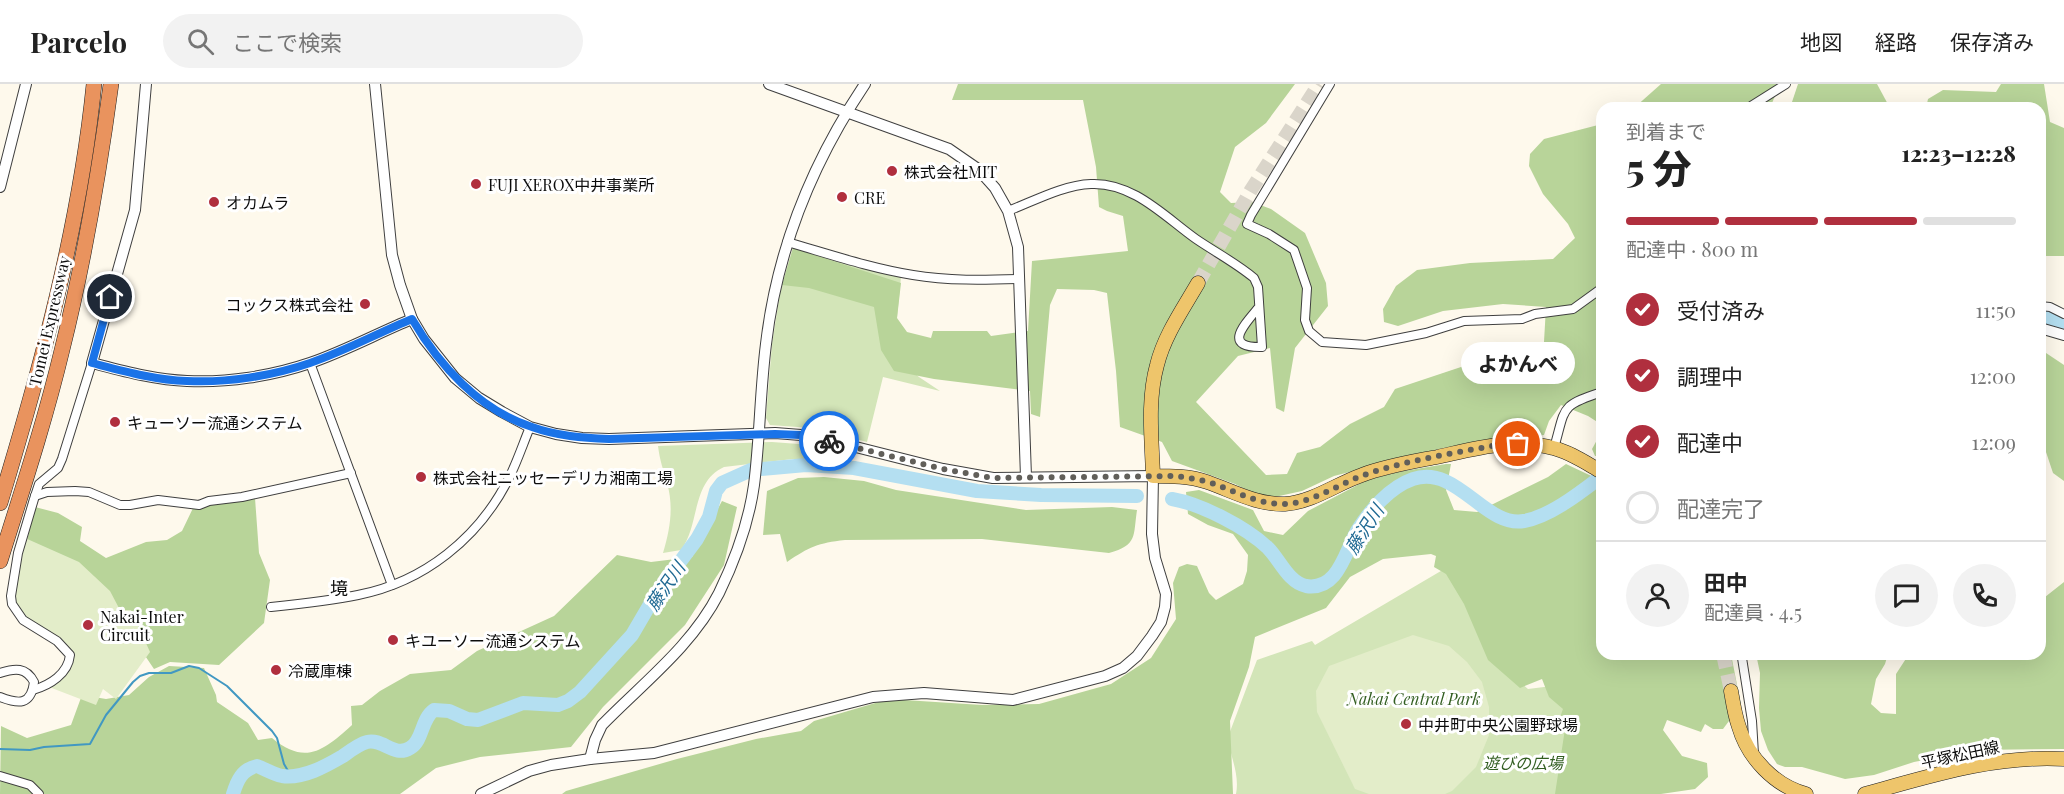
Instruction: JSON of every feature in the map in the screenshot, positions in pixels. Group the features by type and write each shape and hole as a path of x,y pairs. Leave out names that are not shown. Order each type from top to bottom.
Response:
{"highway":[{"name":"Tomei Expressway","path":"0,503 31,398 58,291 80,179 94,84"},
{"name":"Tomei Expressway","path":"0,561 32,460 62,351 103,148 111,84"}],"main road":[{"path":"1198,283 1167,338 1156,366 1151,407 1153,476 1178,476 1205,481 1245,498 1266,503 1287,504 1311,498 1361,476 1405,463 1504,444 1531,443 1554,448 1596,469"},
{"path":"1731,691 1739,728 1760,766 1778,781 1806,794"},
{"name":"平塚松田線","path":"1865,794 1952,770 1984,764 2020,759 2064,759"}],"street":[{"path":"0,187 26,84"},
{"path":"33,690 57,678 69,664 70,655 57,641 22,620 12,604 11,596 18,553 39,484 58,468 62,459 135,210 146,84"},
{"path":"375,84 392,255 399,285 412,319 424,339 455,378 479,398 530,427 582,438 609,439 758,440 801,435 966,474 993,478 1153,476 1152,534 1155,558 1166,594 1165,606 1161,622 1152,636 1137,657 1123,669 1105,676 1013,700 924,693 873,697 654,753 590,759 529,771 481,794"},
{"path":"770,84 949,149 978,169 994,188 1008,211 1018,248 1026,477"},
{"path":"590,759 595,740 603,725 675,654 697,628 718,593 742,536 754,487 766,345 774,292 787,242 816,167 847,112 866,84"},
{"path":"1330,84 1247,224 1269,234 1294,250 1307,288 1305,320 1309,331 1322,342 1366,345 1426,333 1464,321 1521,319 1535,314 1573,309 1596,292"},
{"path":"1758,102 1786,84"},
{"path":"1008,211 1074,186 1107,185 1123,190 1160,210 1195,238 1254,279 1258,287 1262,347 1246,347 1238,338 1239,331 1259,307"},
{"path":"787,242 868,266 915,275 968,280 1020,279"},
{"path":"2046,307 2064,314"},
{"path":"92,363 137,375 187,381 270,374 310,363 412,319"},
{"path":"2046,330 2064,335"},
{"path":"310,363 392,585"},
{"path":"1554,448 1566,409 1579,399 1596,394"},
{"path":"271,607 359,595 411,578 436,563 465,539 493,506 509,478 530,427"},
{"path":"35,496 48,492 75,491 89,492 120,505 158,500 199,505 351,472"},
{"path":"1742,660 1755,757"},
{"path":"0,673 11,669 26,671 34,682 33,690 27,699 15,703 0,697"},
{"path":"0,776 30,785 39,794"}],"green space":[{"path":"958,84 1295,84 1266,123 1235,147 1220,192 1231,203 1252,202 1271,209 1305,233 1326,283 1328,306 1295,348 1284,412 1276,408 1270,348 1238,356 1196,402 1266,475 1287,474 1297,453 1320,447 1350,424 1384,407 1395,389 1467,365 1488,375 1534,371 1543,359 1546,307 1503,304 1443,311 1398,326 1384,322 1383,309 1396,286 1417,270 1470,263 1553,259 1575,238 1568,224 1543,194 1529,166 1530,154 1544,139 1596,126 1596,421 1561,405 1549,421 1544,435 1443,448 1334,476 1302,491 1265,499 1235,484 1172,461 1162,442 1120,427 1107,293 1094,290 1057,289 1050,305 1040,417 1031,414 1030,391 934,379 894,371 881,350 874,307 809,288 782,285 793,248 901,283 897,318 907,332 931,338 933,331 987,331 991,336 1028,331 1032,261 1128,251 1123,216 1099,207 1096,167 1083,100 952,100"},
{"path":"1661,84 1780,84 1772,102 1641,102"},
{"path":"1798,84 1877,84 1887,102 1792,102"},
{"path":"2001,84 2044,84 2050,122 2064,128 2064,256 2046,256 2046,102 1927,102 1928,99 1943,90 1996,92"},
{"path":"793,248 864,269 901,277 896,328 898,357 919,377 940,391 883,377 867,442 811,428 770,425 766,418 772,344 780,293"},
{"path":"2046,353 2064,365 2064,481 2053,473 2046,452"},
{"path":"772,442 812,445 848,453 841,460 793,459 724,467 713,474 706,483 687,540 681,550 663,553 671,510 658,446"},
{"path":"1596,442 1596,456 1592,449"},
{"path":"1451,464 1446,490 1454,510 1477,512 1548,477 1566,464 1596,478 1596,660 1732,660 1741,705 1723,729 1713,729 1705,724 1701,732 1667,720 1663,730 1682,756 1707,763 1708,777 1695,789 1661,794 1555,794 1565,729 1559,720 1563,709 1549,697 1542,679 1520,688 1488,660 1464,604 1446,574 1434,567 1436,556 1431,554 1383,559 1350,577 1326,608 1255,637 1249,667 1230,721 1233,794 562,794 677,759 756,739 801,731 814,721 889,699 982,705 1039,704 1111,684 1151,658 1176,619 1173,583 1179,567 1187,564 1197,566 1209,593 1216,600 1243,584 1248,555 1233,534 1208,525 1188,514 1186,492 1199,490 1253,510 1264,531 1283,535 1308,511 1367,480 1398,472"},
{"path":"824,477 864,481 896,490 1026,510 1112,507 1137,510 1134,533 1130,543 1125,547 1109,553 982,539 845,540 814,546 787,562 780,534 763,535 767,491 798,478"},
{"path":"255,498 259,553 270,580 264,623 219,665 170,662 154,669 129,632 25,549 35,507 58,513 82,527 80,541 106,558 146,542 167,540 182,531 194,506"},
{"path":"722,501 737,507 724,565 685,625 603,707 571,747 480,757 436,768 400,794 0,794 1,726 27,738 71,725 82,695 106,699 129,695 149,677 169,666 204,668 217,702 248,723 258,740 272,738 284,747 295,751 305,753 314,751 332,742 352,725 351,706 362,705 380,691 410,674 451,670 477,651 554,616 617,555 651,562 692,557"},
{"name":"Nakai-Inter Circuit","path":"25,538 79,562 110,591 120,610 131,610 150,652 116,699 103,689 96,705 49,687 70,668 75,654 45,629 25,617 14,601"},
{"name":"Nakai Central Park","path":"1446,568 1512,675 1528,689 1552,686 1573,724 1565,794 1236,794 1236,772 1228,737 1257,660 1312,641 1315,645"},
{"path":"2064,582 2064,749 1975,750 1914,762 1874,775 1845,779 1802,767 1785,767 1777,764 1768,750 1761,731 1760,673 1757,660 1886,660 1876,679 1871,704 1881,713 1896,714 1896,674 1905,660 2046,660 2046,596"},
{"name":"中井町中央公園野球場","path":"1413,635 1449,646 1467,662 1482,682 1489,707 1489,735 1476,767 1452,791 1445,794 1369,794 1355,789 1317,712 1316,691 1329,666"}],"waterway":[{"name":"藤沢川","path":"2046,317 2064,323"},
{"name":"藤沢川","path":"233,794 238,780 247,770 257,766 282,776 298,776 322,768 367,742 378,743 399,751 410,748 434,710 449,711 467,719 478,720 523,703 558,705 568,701 580,692 632,635 656,594 697,539 709,517 716,491 722,483 751,470 806,465 854,468 977,491 1041,495 1137,496"},
{"name":"藤沢川","path":"1172,499 1209,511 1248,532 1268,548 1294,580 1306,586 1317,586 1326,582 1339,568 1357,531 1374,507 1389,493 1413,479 1429,477 1443,480 1496,515 1510,521 1524,521 1545,514 1596,480"},
{"path":"0,749 30,750 90,744 106,715 140,676 149,673 171,673 189,666 199,668 227,686 272,731 277,738 284,764 291,776"}],"tunnel":[{"path":"1198,283 1251,190 1319,84"},
{"path":"1724,660 1731,691"}],"way so far":[{"path":"829,441 943,469 993,478 1178,476 1205,481 1245,498 1266,503 1287,504 1311,498 1361,476 1405,463 1504,444 1518,444"}],"place":[{"name":"株式会社MIT","path":"892,171"},
{"name":"FUJI XEROX中井事業所","path":"476,184"},
{"name":"CRE","path":"842,197"},
{"name":"オカムラ","path":"214,202"},
{"name":"コックス株式会社","path":"365,304"},
{"name":"キューソー流通システム","path":"115,422"},
{"name":"よかんべ","path":"1518,444"},
{"name":"株式会社ニッセーデリカ湘南工場","path":"421,477"},
{"name":"Nakai-Inter Circuit","path":"88,625"},
{"name":"キユーソー流通システム","path":"393,640"},
{"name":"冷蔵庫棟","path":"276,670"},
{"name":"中井町中央公園野球場","path":"1406,724"}],"district":[{"name":"境","path":"339,588"}],"route":[{"path":"110,297 92,363 137,375 187,381 270,374 310,363 412,319 424,339 455,378 479,398 530,427 582,438 775,434 801,435 829,441"}],"park label":[{"name":"遊びの広場","path":"1523,762"}]}
